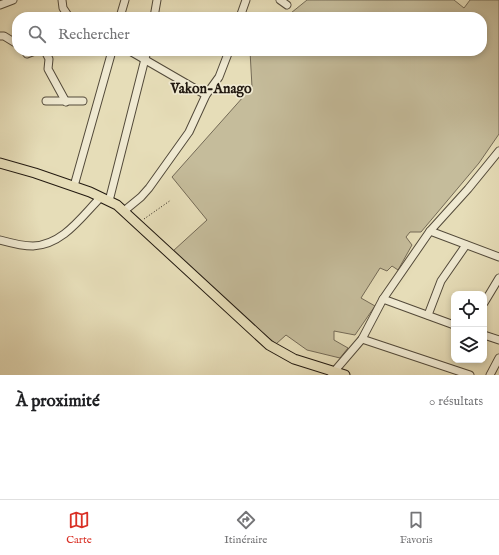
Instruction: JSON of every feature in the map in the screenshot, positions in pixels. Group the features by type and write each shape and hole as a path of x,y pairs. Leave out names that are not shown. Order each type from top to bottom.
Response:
{"main road":[{"path":"0,162 74,186 105,199 124,211 137,225 269,345 294,359 332,373 346,375"}],"street":[{"path":"0,5 13,0"},
{"path":"62,0 63,8 66,12"},
{"path":"121,12 125,0"},
{"path":"155,12 157,0"},
{"path":"242,12 246,0"},
{"path":"280,0 287,5"},
{"path":"0,36 4,36 12,41"},
{"path":"48,56 49,59 48,69 66,102"},
{"path":"74,186 111,56"},
{"path":"138,56 206,95"},
{"path":"0,240 20,245 34,246 49,243 64,235 105,199 146,56"},
{"path":"124,211 141,197 170,160 189,132 206,95 219,77 227,56"},
{"path":"46,101 83,101"},
{"path":"332,373 362,339 384,299 430,231 468,189 499,151"},
{"path":"430,231 499,257"},
{"path":"428,315 441,280 466,245"},
{"path":"487,298 499,278"},
{"path":"384,299 451,324"},
{"path":"487,336 499,340"},
{"path":"362,339 470,375"},
{"path":"490,375 499,358"}],"path":[{"path":"137,225 171,200"}],"shaded area":[{"path":"307,0 454,0 464,8 470,0 499,0 499,134 479,163 421,232 410,232 406,237 412,245 398,270 392,266 387,271 380,268 361,298 375,306 355,335 334,331 334,340 348,348 340,358 307,350 286,335 276,344 256,327 249,324 173,251 207,220 172,177 252,87 250,56 487,56 487,12 292,12"}],"district":[{"name":"Vakon-Anago","path":"211,88"}]}
